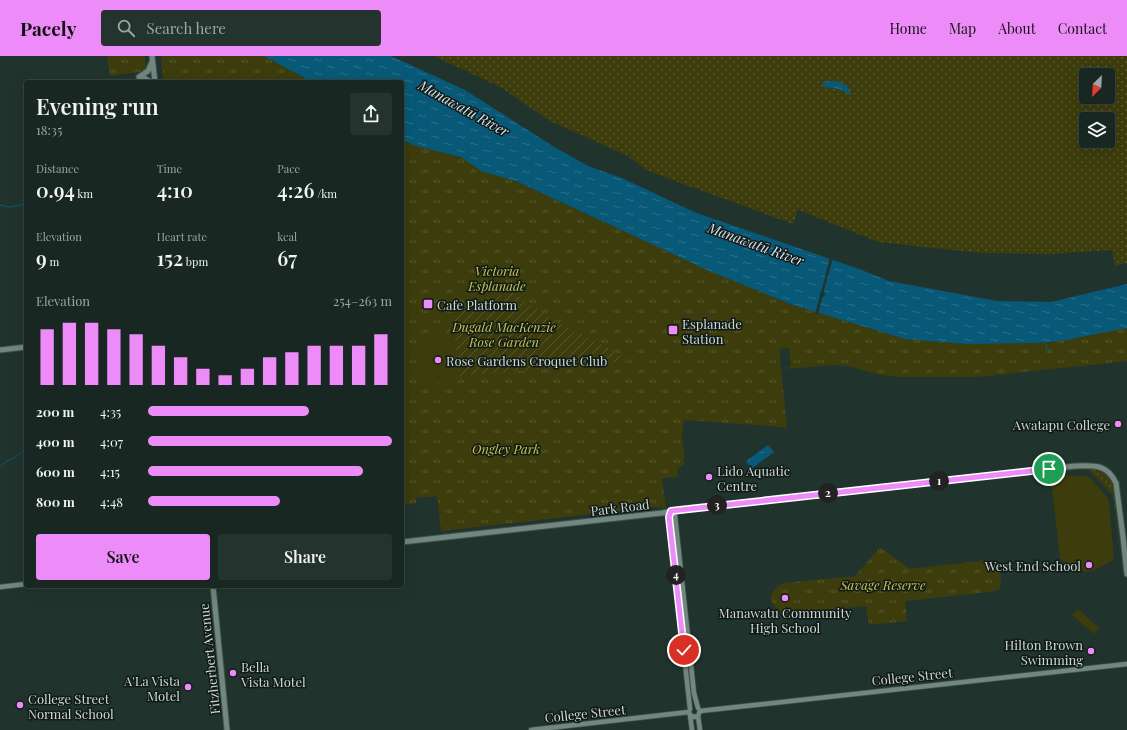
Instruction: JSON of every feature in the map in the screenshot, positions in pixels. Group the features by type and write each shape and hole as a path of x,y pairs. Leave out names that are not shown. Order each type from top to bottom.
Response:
{"main road":[{"path":"148,80 139,77 148,71 152,58"},
{"path":"152,58 155,80"},
{"path":"0,350 24,347"},
{"name":"Park Road","path":"404,542 1088,465 1097,466 1107,471 1114,478 1117,489 1127,574"},
{"name":"Fitzherbert Avenue","path":"213,588 227,730"}],"street":[{"path":"671,511 675,516 682,611 691,688 690,712 692,730"},
{"path":"0,587 24,584"},
{"name":"College Street","path":"698,712 1127,664"},
{"path":"691,688 698,712 700,730"},
{"path":"690,712 695,707 698,712"},
{"path":"690,712 694,717 698,712"},
{"name":"College Street","path":"531,730 690,712"}],"green space":[{"path":"107,56 145,56 146,69 139,72 110,76"},
{"path":"161,56 264,56 308,80 163,80"},
{"path":"434,56 1127,56 1127,263 1115,266 1112,250 1052,254 980,253 878,242 798,210 793,224 648,171 626,155 550,121 500,87"},
{"path":"404,140 413,145 461,157 481,171 515,181 707,270 793,305 905,339 966,344 1035,343 1061,341 1127,328 1127,361 977,377 899,377 881,375 848,366 838,365 788,369 788,367 791,366 789,348 779,349 787,428 684,420 681,436 684,446 682,447 685,452 683,453 685,458 683,459 684,464 677,470 678,477 662,478 666,508 653,507 441,531 437,496 416,498 416,503 404,505"},
{"name":"Dugald MacKenzie Rose Garden","path":"514,293 550,318 601,344 628,361 460,376 453,330 454,308 498,295"},
{"name":"Rose Gardens Croquet Club","path":"454,335 459,380 423,384 417,340"},
{"path":"1088,469 1104,473 1113,486 1124,586 1113,495"},
{"path":"1088,469 1051,473 1051,472"},
{"path":"1065,476 1086,476 1090,478 1107,497 1109,502 1114,558 1102,566 1086,572 1076,570 1060,558 1052,488 1053,483 1058,478"},
{"name":"Savage Reserve","path":"880,547 910,569 988,560 996,566 1000,572 1000,589 989,592 905,601 907,621 869,625 866,606 788,613 776,608 773,604 771,595 773,591 784,583 855,576"},
{"path":"1078,609 1099,628 1094,634 1072,615"}],"water":[{"name":"Manawatū River","path":"264,56 391,56 465,90 556,148 588,166 624,179 694,212 859,269 889,281 997,301 1051,302 1127,284 1127,328 1061,341 1035,343 966,344 905,339 793,305 707,270 516,181 481,171 461,157 413,145 404,140 404,80 308,80"},
{"path":"831,81 844,84 850,91 851,95 839,89 824,87 822,82"},
{"path":"768,445 774,452 751,469 746,461"}],"pier":[{"path":"830,257 833,258 824,290 825,295 822,298 818,315 815,314"}],"waterway":[{"path":"0,205 10,207 24,204"},
{"path":"1045,342 1047,353"},
{"path":"0,467 24,450"}],"place":[{"name":"Cafe Platform","path":"428,304"},
{"name":"Esplanade Station","path":"673,330"},
{"name":"Rose Gardens Croquet Club","path":"438,360"},
{"name":"Awatapu College","path":"1118,424"},
{"name":"Lido Aquatic Centre","path":"709,477"},
{"name":"West End School","path":"1089,565"},
{"name":"Manawatu Community High School","path":"785,598"},
{"name":"Hilton Brown Swimming","path":"1091,651"},
{"name":"Bella Vista Motel","path":"233,673"},
{"name":"A'La Vista Motel","path":"188,687"},
{"name":"College Street Normal School","path":"20,705"}],"route":[{"path":"684,650 669,517 671,511 1049,469"}],"park label":[{"name":"Victoria Esplanade","path":"497,278"},
{"name":"Ongley Park","path":"506,448"}]}
